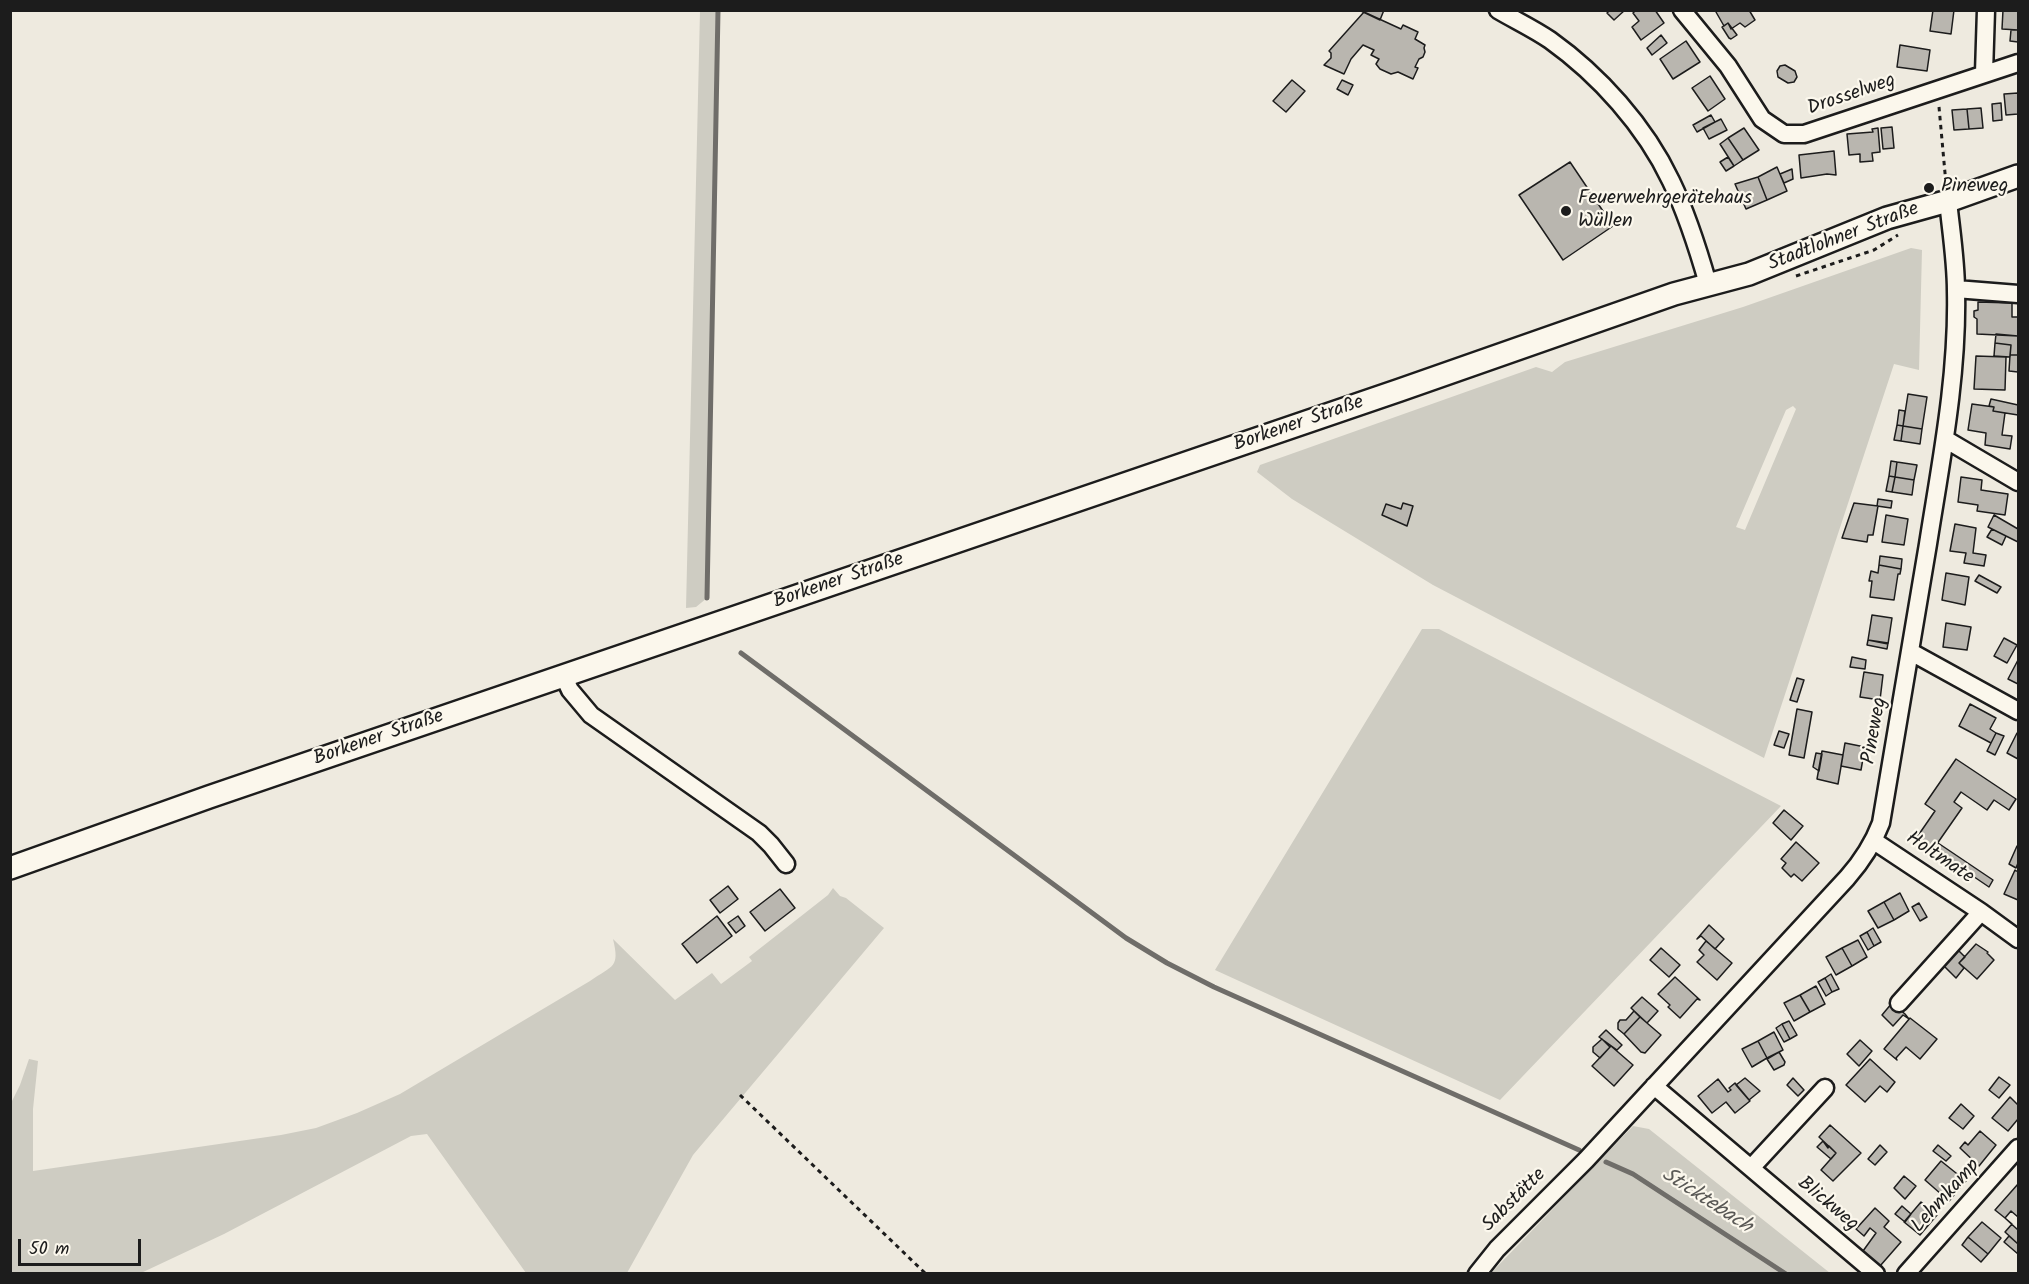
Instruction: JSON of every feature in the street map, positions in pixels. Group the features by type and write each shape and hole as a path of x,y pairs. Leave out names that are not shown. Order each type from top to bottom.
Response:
{"main road":[{"name":"Stadtlohner Straße","path":"1668,296 1749,274 1887,218 1948,201 2019,176"},
{"name":"Borkener Straße","path":"10,868 209,796 564,677 1668,296"}],"street":[{"path":"1498,10 1530,18 1550,40 1594,76 1637,128 1671,180 1690,227 1708,284"},
{"name":"Drosselweg","path":"1682,10 1728,66 1762,119 1784,134 1804,134 2019,63"},
{"path":"1984,73 1986,10"},
{"name":"Pineweg","path":"1586,1160 1847,878 1874,841 1881,823 1911,652 1944,439 1954,358 1956,289 1948,201"},
{"path":"1956,289 2019,294"},
{"path":"1944,439 2019,482"},
{"path":"1911,652 2019,711"},
{"path":"564,677 570,690 591,715 759,833 771,844 786,864"},
{"name":"Holtmate","path":"1874,841 2019,939"},
{"name":"Holtmate","path":"1899,1003 1981,912"},
{"name":"Blickweg","path":"1654,1086 1876,1274"},
{"path":"1751,1168 1825,1088"},
{"name":"Lehmkamp","path":"1906,1274 2017,1154"},
{"name":"Sabstätte","path":"1477,1274 1497,1250 1586,1160"}],"path":[{"path":"1938,89 1948,201"},
{"path":"740,1095 926,1274"}],"shaded area":[{"path":"700,11 716,11 707,598 696,607 686,608"},
{"path":"1911,248 1922,250 1919,370 1894,364 1764,758 1433,585 1292,499 1257,472 1260,465 1536,367 1552,372 1565,362 1743,307","holes":["1793,406 1796,409 1745,530 1736,527 1786,410"]},
{"path":"1422,629 1439,629 1781,806 1500,1100 1215,970"},
{"path":"833,888 840,896 846,898 884,928 693,1155 627,1273 526,1273 427,1134 411,1136 224,1234 141,1273 11,1273 11,1103 29,1059 38,1061 33,1109 33,1171 316,1128 400,1094 590,981 613,965 616,956 613,939 675,1000 712,973 721,984 752,961 749,957 828,895"},
{"path":"1633,1126 1649,1129 1830,1273 1491,1273"}],"building":[{"path":"1359,10 1384,10 1380,20"},
{"path":"1610,10 1625,10 1614,20 1607,13"},
{"path":"1636,10 1655,10 1664,23 1641,40 1632,27 1639,21 1633,13"},
{"path":"1719,10 1749,10 1755,20 1745,27 1740,23 1731,29 1728,23 1724,26 1716,12"},
{"path":"1933,10 1954,10 1951,34 1930,31"},
{"path":"2003,10 2018,10 2018,30 2002,29"},
{"path":"1364,12 1401,29 1403,25 1418,32 1415,39 1425,45 1425,52 1415,67 1418,68 1413,79 1398,72 1391,74 1380,69 1376,64 1379,59 1371,55 1374,50 1363,45 1351,59 1344,74 1324,65 1331,58 1329,51"},
{"path":"1728,23 1737,35 1731,39 1722,27"},
{"path":"2011,30 2018,30 2018,42 2010,41"},
{"path":"1661,35 1667,43 1652,55 1647,48"},
{"path":"1686,41 1700,62 1673,79 1660,59"},
{"path":"1900,45 1930,50 1927,71 1897,67"},
{"path":"1785,65 1795,71 1797,77 1794,82 1788,83 1778,77 1777,71 1780,66"},
{"path":"1710,76 1725,99 1708,111 1692,88"},
{"path":"1292,80 1305,91 1286,112 1273,101"},
{"path":"1342,80 1353,85 1348,95 1337,89"},
{"path":"2018,93 2018,114 2006,115 2004,94"},
{"path":"2001,103 2002,120 1993,121 1992,104"},
{"path":"1981,108 1983,128 1969,129 1967,109"},
{"path":"1967,109 1969,129 1954,130 1952,110"},
{"path":"1711,115 1715,122 1697,132 1693,125"},
{"path":"1721,119 1727,130 1709,139 1703,128"},
{"path":"1892,127 1894,148 1883,149 1881,128"},
{"path":"1744,128 1759,150 1743,160 1728,138"},
{"path":"1878,128 1880,152 1872,153 1873,161 1860,162 1860,154 1849,155 1847,134 1873,132 1872,129"},
{"path":"1728,138 1743,160 1734,166 1720,144"},
{"path":"1834,151 1836,175 1801,178 1799,155"},
{"path":"1728,157 1734,166 1726,171 1720,162"},
{"name":"Feuerwehrgerätehaus Wüllen","path":"1570,162 1613,226 1563,260 1519,195"},
{"path":"1777,167 1787,191 1767,200 1758,177"},
{"path":"1792,169 1793,179 1784,183 1780,174"},
{"path":"1758,177 1767,200 1746,209 1735,184"},
{"path":"1978,302 2012,303 2012,317 2018,317 2018,336 1977,334 1977,319 1974,317 1974,311 1978,310"},
{"path":"1996,334 2018,336 2018,355 2010,355 2011,345 1995,343"},
{"path":"1995,343 2011,345 2010,357 1994,356"},
{"path":"2010,355 2018,355 2018,372 2009,371"},
{"path":"1976,356 2006,357 2005,390 1974,389"},
{"path":"1908,394 1927,397 1922,429 1903,426"},
{"path":"1991,399 2018,405 2018,415 1993,411 1994,407 1989,406"},
{"path":"1972,404 1994,407 1993,411 2005,413 2002,435 2012,436 2010,449 1985,445 1986,433 1968,430"},
{"path":"1899,410 1905,411 1903,426 1897,425"},
{"path":"1897,425 1903,426 1901,441 1894,440"},
{"path":"1903,426 1922,429 1920,444 1901,441"},
{"path":"1891,461 1897,462 1895,477 1889,476"},
{"path":"1897,462 1917,465 1914,480 1895,477"},
{"path":"1889,476 1895,477 1892,492 1886,491"},
{"path":"1895,477 1914,480 1912,495 1892,492"},
{"path":"1961,477 1982,480 1981,490 2008,494 2005,515 1977,511 1978,505 1958,502"},
{"path":"1878,499 1892,501 1891,508 1877,506"},
{"path":"1403,503 1413,506 1407,526 1382,515 1386,504 1401,509"},
{"path":"1854,503 1878,506 1873,535 1868,535 1867,542 1842,538"},
{"path":"1886,515 1908,519 1904,545 1882,542"},
{"path":"1994,515 2018,529 2018,542 1988,527"},
{"path":"1955,524 1976,528 1973,553 1986,555 1984,566 1964,563 1966,553 1950,551"},
{"path":"1992,529 2006,536 2002,545 1987,537"},
{"path":"1880,556 1902,559 1901,569 1879,565"},
{"path":"1879,565 1901,569 1898,574 1894,600 1870,597 1871,571 1878,573"},
{"path":"1946,573 1969,577 1965,605 1942,600"},
{"path":"1979,575 2001,587 1997,593 1975,581"},
{"path":"1872,615 1892,618 1888,644 1868,640"},
{"path":"1946,623 1971,627 1967,650 1943,647"},
{"path":"2004,638 2017,645 2007,663 1994,656"},
{"path":"1868,640 1888,643 1887,649 1867,645"},
{"path":"1852,657 1866,660 1865,669 1850,667"},
{"path":"2018,660 2018,684 2008,679"},
{"path":"1864,672 1883,675 1880,700 1860,697"},
{"path":"1797,678 1804,680 1797,702 1790,700"},
{"path":"1970,704 1996,718 1990,729 1996,733 1991,743 1959,726"},
{"path":"1797,709 1812,712 1804,758 1789,755"},
{"path":"1779,731 1789,734 1784,748 1774,745"},
{"path":"1996,733 2004,736 1995,755 1987,751"},
{"path":"2018,733 2018,759 2007,753"},
{"path":"1845,743 1865,747 1861,770 1841,766"},
{"path":"1822,751 1843,755 1838,784 1817,779"},
{"path":"1816,753 1822,754 1819,771 1813,767"},
{"path":"1956,759 2016,799 2009,810 1994,800 1987,810 1961,792 1954,802 1962,808 1932,851 1915,840 1935,811 1925,804"},
{"path":"1784,810 1803,826 1791,840 1773,823"},
{"path":"1796,842 1819,863 1802,881 1794,874 1791,877 1782,868 1786,863 1781,859"},
{"path":"1938,843 1993,880 1989,887 1933,849"},
{"path":"2017,846 2018,863 2016,868 2009,864"},
{"path":"2015,870 2018,872 2018,900 2004,894"},
{"path":"728,886 738,899 720,913 710,900"},
{"path":"780,889 795,908 765,931 750,912"},
{"path":"1900,893 1909,911 1894,920 1884,902"},
{"path":"1884,902 1894,920 1878,928 1868,911"},
{"path":"1919,903 1927,917 1920,921 1912,907"},
{"path":"717,916 732,936 697,963 682,944"},
{"path":"738,916 745,926 736,933 728,923"},
{"path":"1709,925 1724,939 1715,949 1701,936 1697,939"},
{"path":"1873,928 1881,942 1874,946 1867,932"},
{"path":"1867,932 1874,946 1868,950 1860,936"},
{"path":"1858,940 1867,957 1852,966 1842,948"},
{"path":"1706,941 1732,963 1717,980 1697,962 1704,955 1699,950"},
{"path":"1976,944 1988,952 1994,960 1977,979 1959,963"},
{"path":"1661,948 1680,965 1669,977 1650,960"},
{"path":"1842,948 1852,966 1836,975 1826,957"},
{"path":"1957,949 1965,957 1959,963 1964,968 1956,978 1943,965"},
{"path":"1831,974 1839,989 1832,992 1825,978"},
{"path":"1675,977 1700,1000 1697,999 1680,1018 1658,994"},
{"path":"1825,978 1832,992 1826,996 1818,982"},
{"path":"1816,986 1825,1004 1810,1012 1800,995"},
{"path":"1800,995 1810,1012 1794,1021 1784,1003"},
{"path":"1642,997 1658,1011 1647,1023 1631,1008"},
{"path":"1892,1003 1909,1019 1903,1015 1893,1026 1882,1015"},
{"path":"1634,1011 1640,1017 1624,1034 1618,1029 1618,1023 1620,1020 1626,1020"},
{"path":"1640,1017 1661,1035 1645,1053 1641,1052 1624,1034"},
{"path":"1910,1018 1937,1039 1920,1059 1906,1047 1896,1058 1897,1060 1884,1049"},
{"path":"1789,1021 1797,1035 1790,1039 1782,1024"},
{"path":"1782,1024 1790,1039 1784,1042 1776,1028"},
{"path":"1606,1030 1622,1045 1617,1050 1599,1037"},
{"path":"1774,1032 1783,1050 1767,1058 1758,1041"},
{"path":"1602,1039 1610,1047 1600,1058 1593,1052 1593,1047"},
{"path":"1860,1040 1872,1051 1859,1066 1847,1054"},
{"path":"1758,1041 1767,1058 1752,1067 1742,1049"},
{"path":"1611,1046 1633,1065 1614,1086 1592,1066"},
{"path":"1779,1052 1785,1062 1784,1065 1774,1070 1767,1059"},
{"path":"1870,1059 1895,1082 1887,1092 1880,1086 1865,1102 1846,1085"},
{"path":"1999,1077 2010,1085 1999,1098 1989,1090"},
{"path":"1745,1078 1760,1091 1749,1100 1736,1085"},
{"path":"1793,1078 1804,1090 1798,1096 1787,1085"},
{"path":"1718,1079 1728,1092 1735,1083 1750,1101 1735,1113 1726,1102 1712,1113 1698,1096"},
{"path":"2010,1097 2018,1105 2018,1119 2008,1131 1992,1118"},
{"path":"1961,1104 1974,1116 1963,1129 1949,1118"},
{"path":"1830,1125 1861,1153 1833,1181 1821,1170 1836,1153 1819,1137"},
{"path":"1980,1131 1996,1145 1979,1166 1960,1148 1965,1142 1968,1145"},
{"path":"1823,1141 1836,1153 1831,1159 1817,1147"},
{"path":"1880,1145 1887,1152 1875,1165 1868,1159"},
{"path":"1938,1145 1951,1156 1946,1161 1933,1151"},
{"path":"1941,1161 1966,1181 1949,1201 1925,1180"},
{"path":"1904,1176 1916,1186 1905,1199 1894,1188"},
{"path":"2018,1184 2018,1217 2011,1211 2005,1218 1995,1210"},
{"path":"1921,1202 1937,1215 1920,1235 1904,1222"},
{"path":"1902,1206 1911,1214 1905,1222 1895,1214"},
{"path":"1875,1208 1889,1221 1884,1227 1901,1242 1880,1266 1863,1251 1876,1233 1870,1228 1864,1236 1856,1229"},
{"path":"1982,1222 2001,1238 1988,1254 1968,1237"},
{"path":"2012,1224 2018,1230 2018,1244 2005,1232"},
{"path":"2009,1236 2018,1244 2018,1254 2004,1242"},
{"path":"1968,1237 1988,1254 1981,1262 1962,1245"}],"waterway":[{"path":"707,598 718,10"},
{"path":"741,653 1126,938 1167,963 1214,987 1579,1150"},
{"name":"Sticktebach","path":"1606,1162 1633,1174 1786,1274"}],"place":[{"name":"Pineweg","path":"1929,188"},
{"name":"Feuerwehrgerätehaus Wüllen","path":"1566,211"}]}
